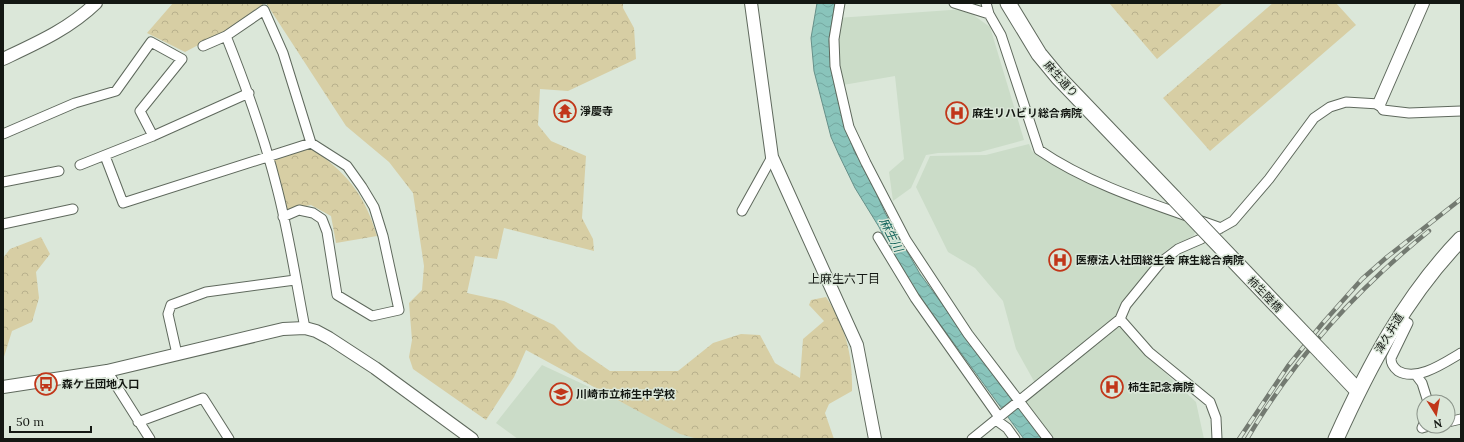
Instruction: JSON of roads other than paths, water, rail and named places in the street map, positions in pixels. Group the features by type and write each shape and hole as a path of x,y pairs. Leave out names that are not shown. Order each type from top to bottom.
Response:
{"main road":[{"name":"麻生通り","path":"1008,3 1039,54 1058,77 1174,198"},
{"name":"柿生陸橋","path":"1174,198 1358,391"},
{"name":"津久井道","path":"1336,439 1358,391 1398,317 1436,267 1459,244"}],"street":[{"path":"3,59 54,35 82,17 96,3"},
{"path":"751,3 772,157 857,345 875,439"},
{"path":"840,3 834,40 835,66 849,127 906,240 968,334 1018,402 1048,439"},
{"path":"954,3 989,14"},
{"path":"986,3 989,14 1001,35 1039,150 1051,159 1108,187 1221,228"},
{"path":"1379,104 1423,3"},
{"path":"203,46 226,36 264,10 283,53 311,143 347,166 374,207 383,236 398,310 372,316 337,295 327,232 322,219 313,213 299,210 283,217"},
{"path":"226,36 249,93 268,156 283,217 305,328"},
{"path":"3,134 75,103 116,91 151,42 182,59 140,111 153,136"},
{"path":"80,165 153,136 249,93"},
{"path":"972,439 1120,320 1126,305 1161,262 1178,249 1233,222 1269,179 1314,118 1330,107 1346,102 1379,104"},
{"path":"1379,104 1383,110 1409,113 1461,111"},
{"path":"105,156 123,203 311,143"},
{"path":"742,211 772,157"},
{"path":"3,182 59,171"},
{"path":"3,224 73,209"},
{"path":"878,237 915,298 1015,439"},
{"path":"177,354 168,314 171,305 206,292 295,280"},
{"path":"1398,317 1408,324 1391,358 1391,364 1395,369 1405,375 1416,375 1449,361 1461,353"},
{"path":"1120,320 1149,352 1210,402 1216,418 1217,439"},
{"path":"3,387 107,371 283,329 305,328 316,330 323,334 375,368 472,439"},
{"path":"107,371 150,439"},
{"path":"1416,375 1422,383 1425,394"},
{"path":"138,422 203,398 229,439"}],"water":[{"name":"麻生川","path":"817,3 835,3 829,41 837,96 854,151 869,176 885,213 920,274 1042,439 1024,439 901,271 879,227 855,188 831,137 814,71 811,38"}],"railway":[{"path":"1239,439 1288,366 1322,324 1362,279 1387,257 1461,199"},
{"path":"1247,439 1265,409 1306,353 1352,301 1402,253 1429,231"}],"place":[{"name":"淨慶寺","path":"565,111"},
{"name":"麻生リハビリ総合病院","path":"957,113"},
{"name":"医療法人社団総生会 麻生総合病院","path":"1060,260"},
{"name":"森ケ丘団地入口","path":"46,384"},
{"name":"柿生記念病院","path":"1112,387"},
{"name":"川崎市立柿生中学校","path":"561,394"}],"district":[{"name":"上麻生六丁目","path":"844,279"}]}
